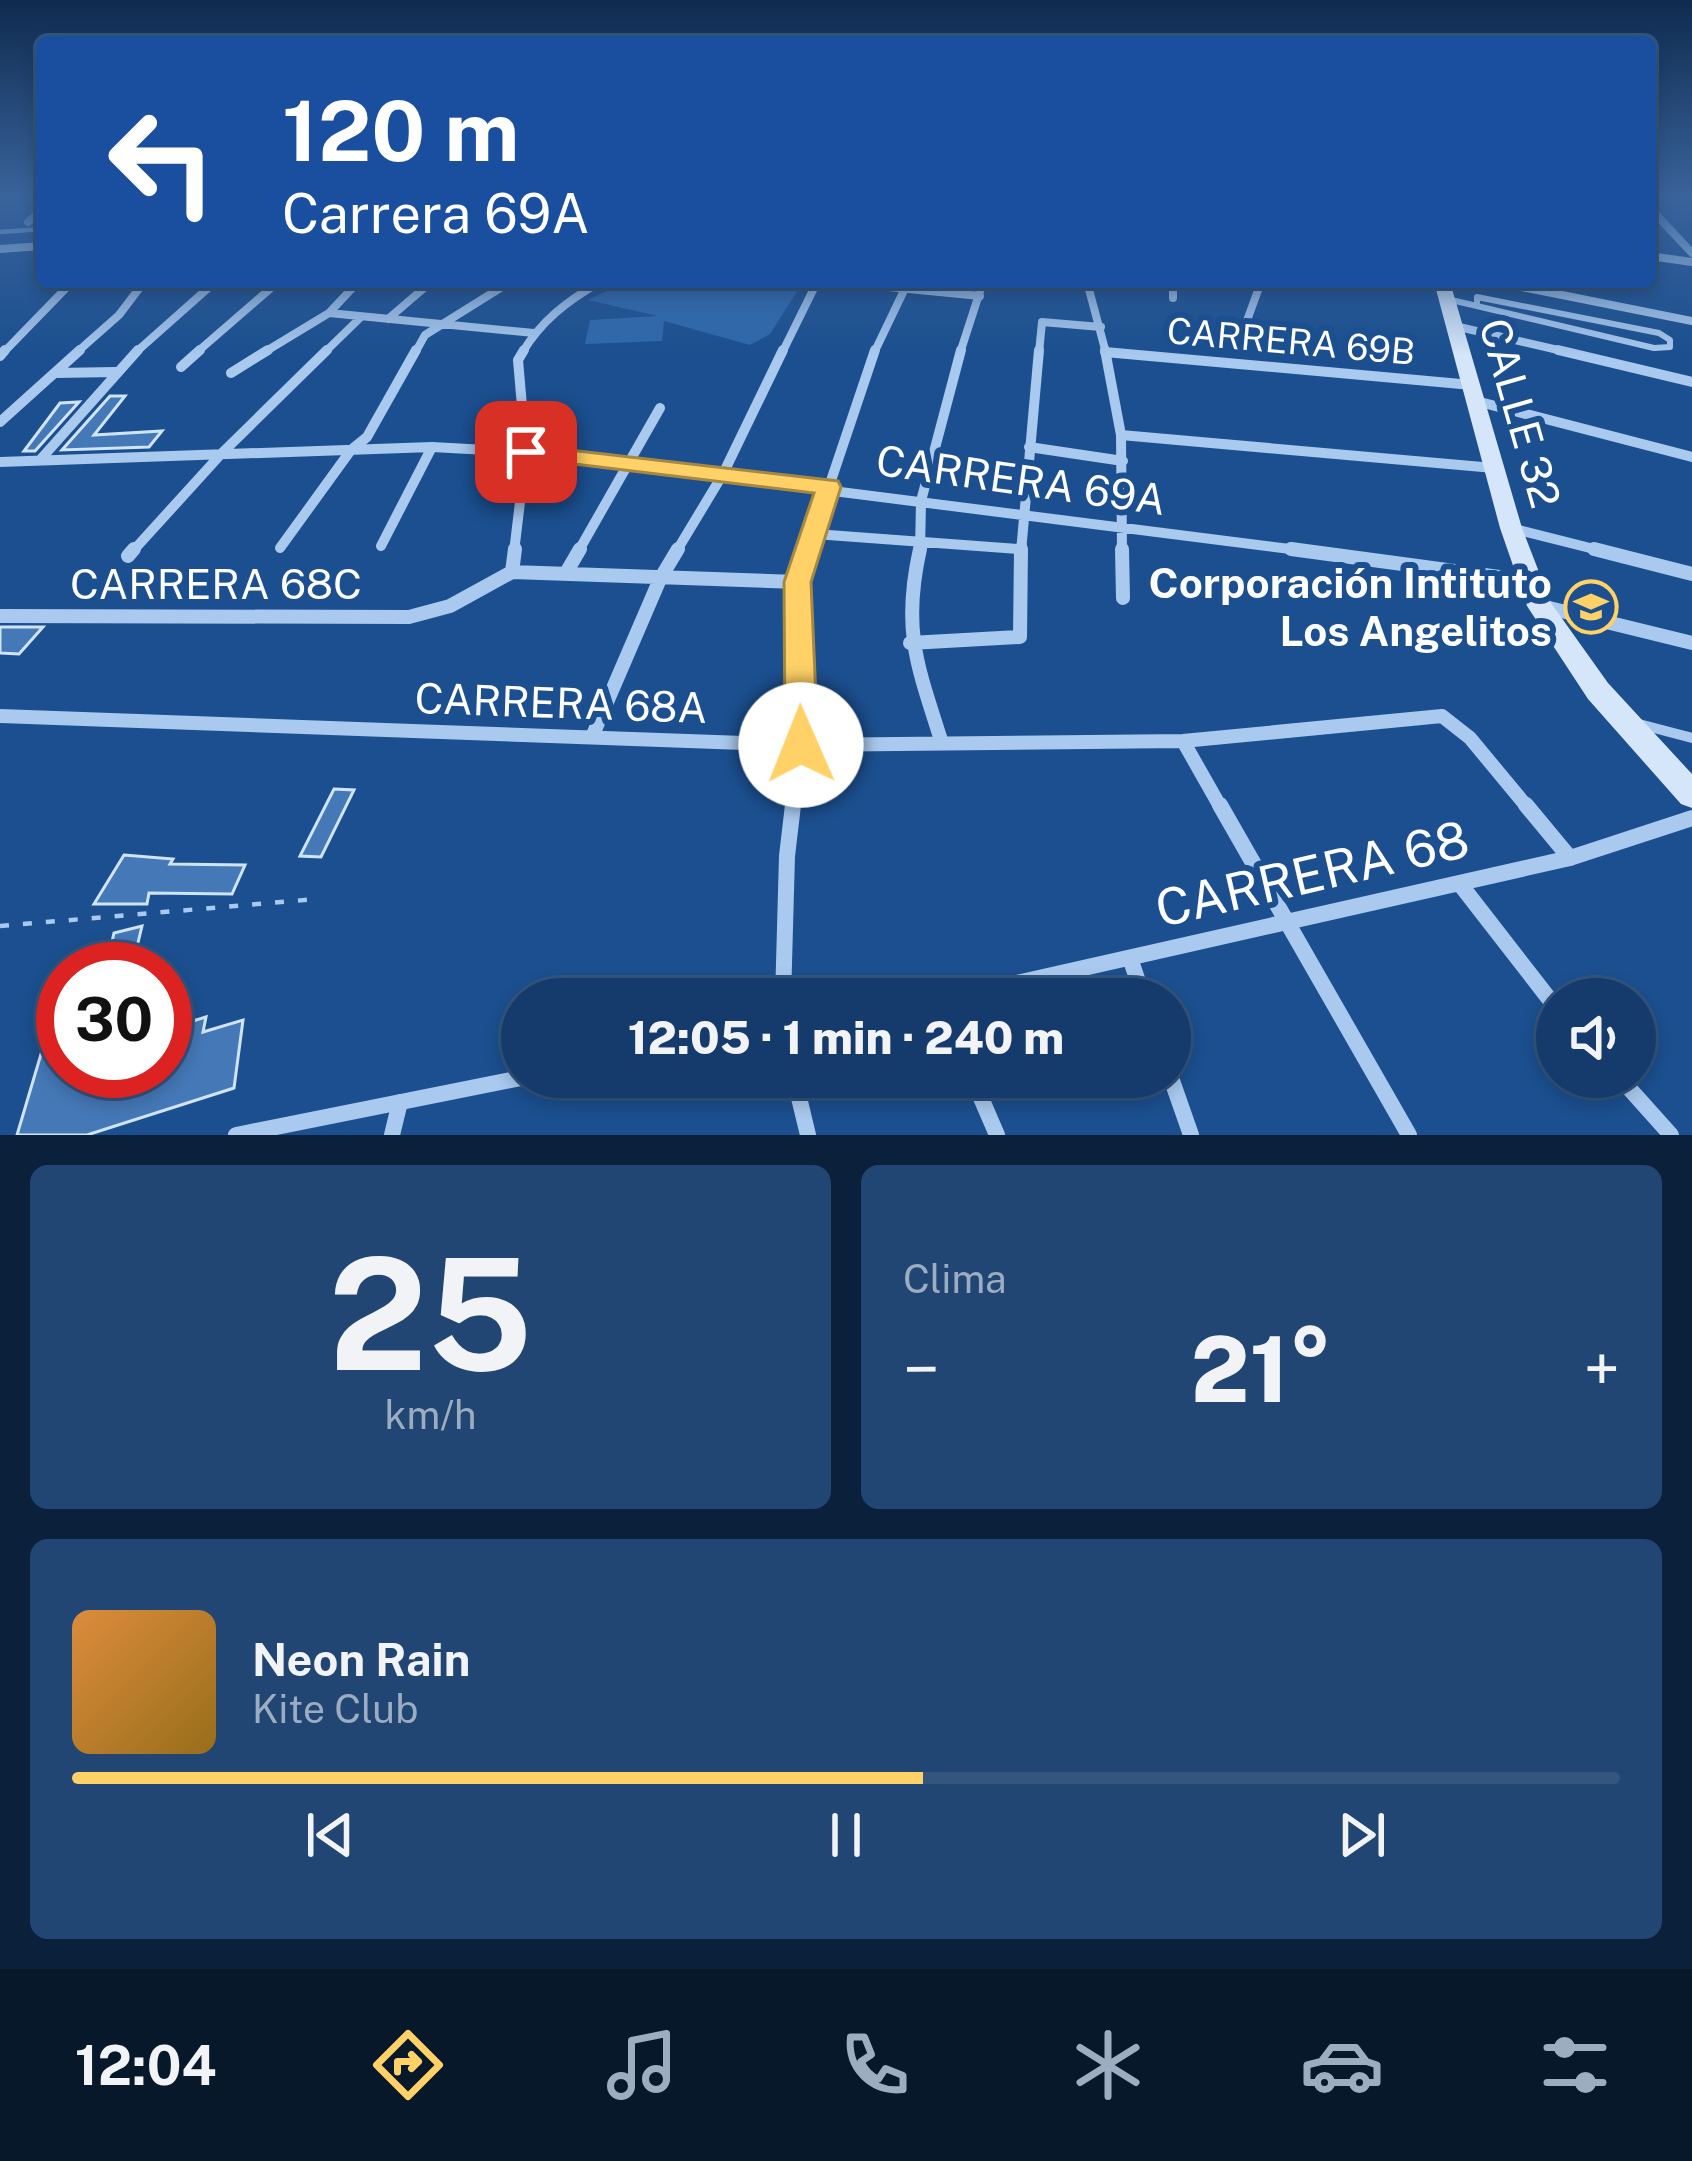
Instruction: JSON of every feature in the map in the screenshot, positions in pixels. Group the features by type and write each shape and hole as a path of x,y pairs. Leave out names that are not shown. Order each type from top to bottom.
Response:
{"street":[{"path":"1656,256 1692,258"},
{"path":"0,356 66,288"},
{"path":"0,422 118,315 139,288"},
{"path":"40,460 116,372 208,288"},
{"path":"181,367 271,288"},
{"path":"231,373 329,313 352,288"},
{"path":"388,319 424,288"},
{"path":"280,548 351,450 368,437 415,348 501,288"},
{"path":"590,288 534,333 518,361 526,452 512,572 797,582"},
{"path":"592,737 660,579 723,473 814,288"},
{"path":"784,978 787,856 801,745 797,582 867,368 907,288"},
{"path":"1089,288 1121,435 1123,598"},
{"path":"1173,288 1173,298"},
{"path":"1245,326 1260,288"},
{"path":"1527,288 1692,321"},
{"path":"940,740 910,643 912,585 922,542 921,501 938,424 982,289"},
{"name":"CALLE 32","path":"1444,291 1511,528 1540,606 1564,646 1622,720 1692,795"},
{"path":"329,313 534,333"},
{"path":"128,556 222,453 361,317"},
{"path":"910,643 1020,638 1018,549 1042,322 1101,327"},
{"path":"1455,326 1692,382"},
{"name":"CARRERA 69B","path":"1106,352 1474,393 1692,457"},
{"path":"53,374 116,372"},
{"path":"566,574 660,408"},
{"path":"1121,435 1494,468"},
{"path":"381,546 432,447"},
{"name":"CARRERA 69A","path":"0,462 432,447 526,452 723,473 1529,581"},
{"path":"1029,447 1123,461"},
{"path":"1511,528 1692,574"},
{"path":"815,534 1018,549"},
{"name":"CARRERA 68C","path":"0,616 432,614 512,572"},
{"path":"1540,606 1692,643"},
{"name":"CARRERA 68A","path":"0,716 801,745 1183,741 1442,716 1470,738 1570,858"},
{"path":"1183,741 1409,1135"},
{"name":"CARRERA 68","path":"1040,978 1570,858 1692,818"},
{"path":"1460,884 1536,983"},
{"path":"1130,958 1137,978"},
{"path":"236,1135 501,1082"},
{"path":"799,1098 808,1135"},
{"path":"981,1098 997,1135"},
{"path":"1178,1098 1191,1135"},
{"path":"1638,1098 1671,1135"},
{"path":"392,1135 400,1102"}],"lane":[{"path":"1444,291 1475,303 1654,348 1670,347 1670,340 1659,333 1498,298 1475,303"},
{"path":"1622,720 1692,738"}],"path":[{"path":"0,926 316,899"}],"shaded area":[{"path":"613,288 799,288 770,334 750,345 664,321 662,341 585,344 590,320 658,316 588,300"}],"building":[{"path":"110,396 125,396 94,435 162,431 149,447 62,450"},
{"path":"79,402 35,451 24,451 60,403"},
{"path":"0,627 43,627 19,654 0,653"},
{"path":"334,789 354,790 321,857 300,856"},
{"path":"124,855 173,859 170,864 245,865 232,894 149,893 147,904 94,904"},
{"path":"142,926 138,942 112,942 114,933"},
{"path":"206,1017 203,1032 243,1020 234,1088 87,1135 17,1135 36,1071 36,1098 192,1098 192,1021"}],"place":[{"name":"Corporación Intituto Los Angelitos","path":"1591,607"}],"route":[{"path":"526,452 829,487 797,582 801,745"}]}
